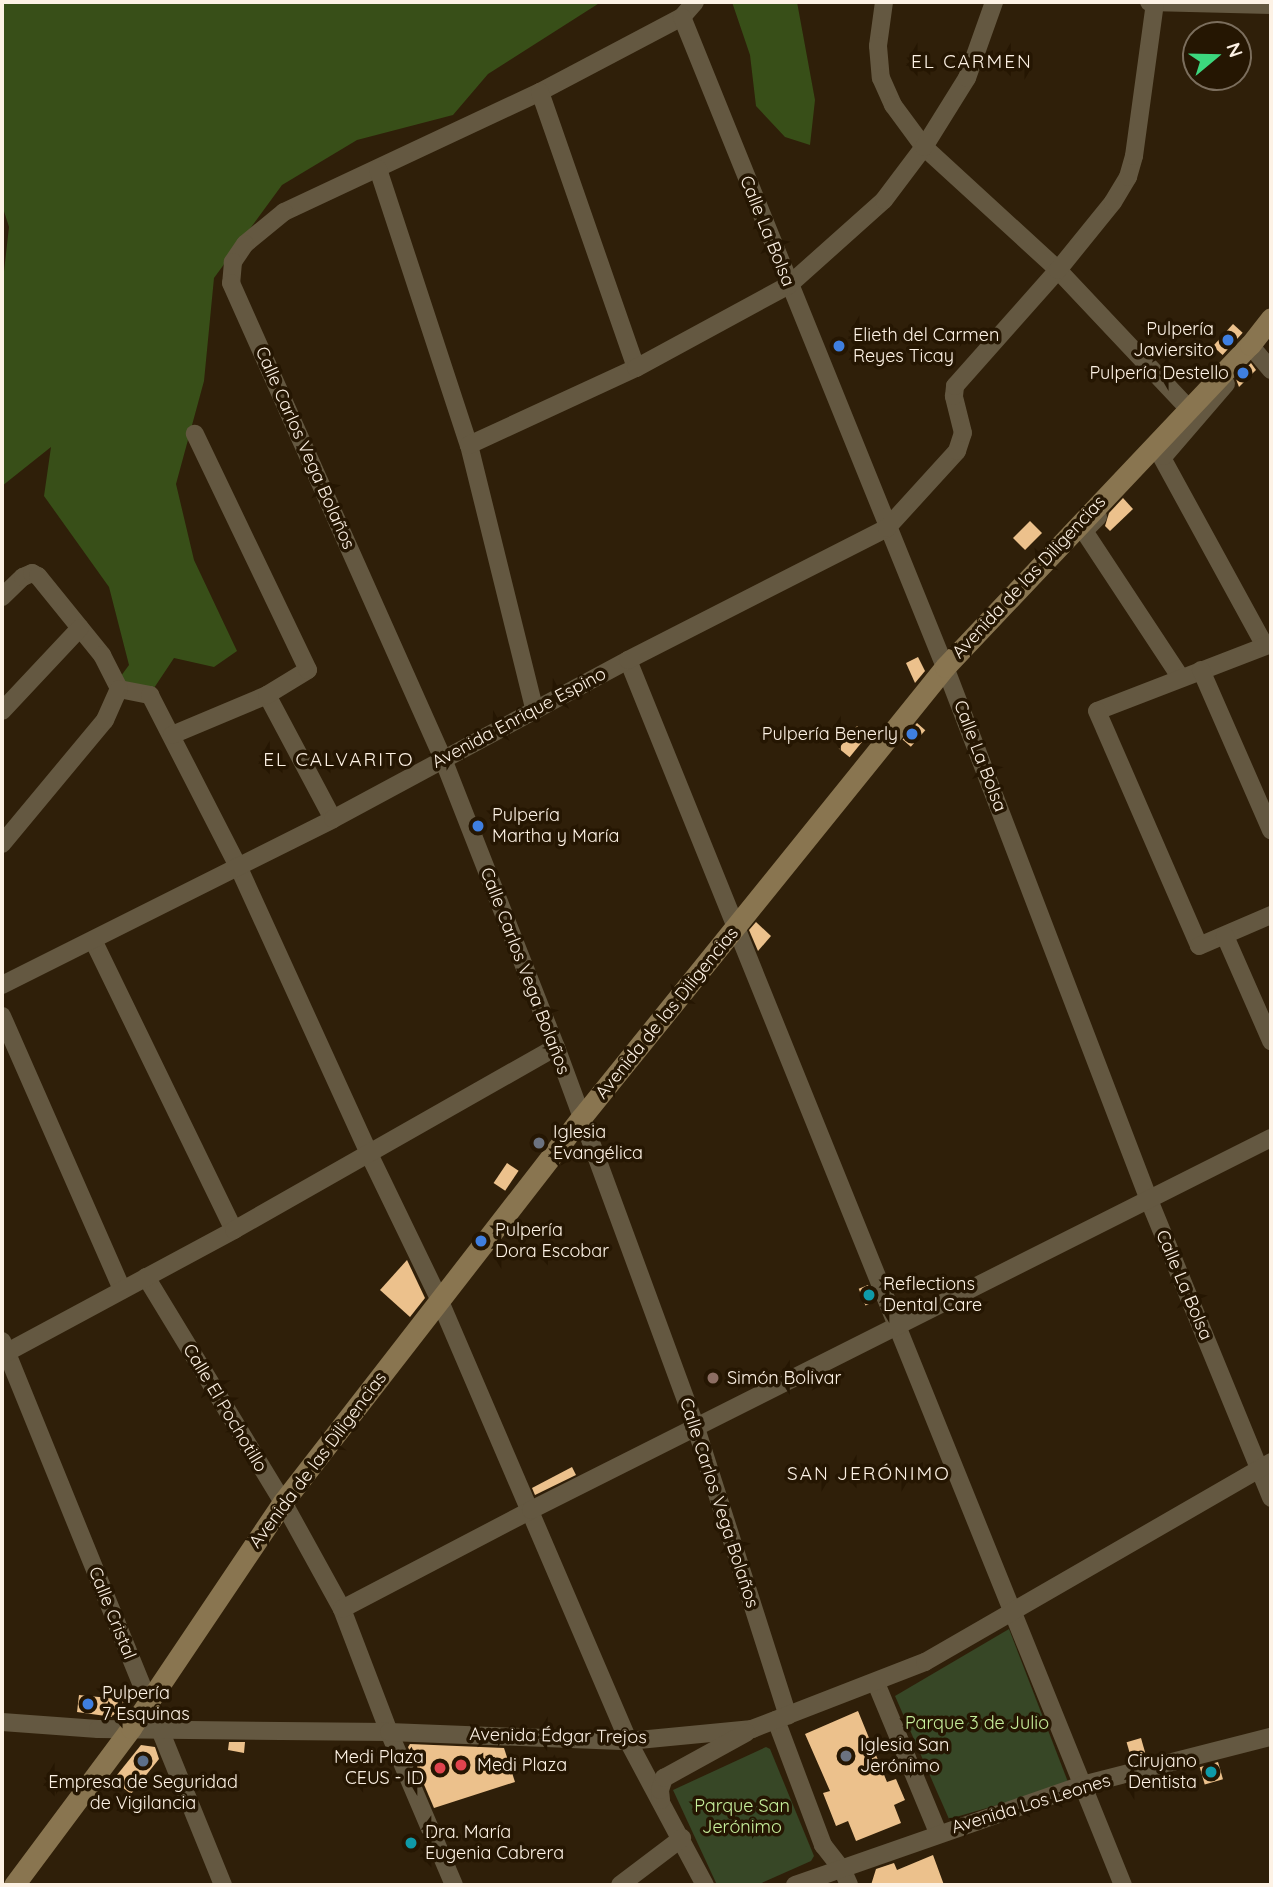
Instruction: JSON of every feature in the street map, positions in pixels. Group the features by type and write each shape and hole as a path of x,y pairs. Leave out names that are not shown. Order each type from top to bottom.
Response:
{"street":[{"path":"535,711 470,445 378,169 540,92 682,17 695,2"},
{"path":"884,2 878,46 881,78 893,105 923,146 1058,270 1189,410"},
{"path":"470,445 636,368 789,285 884,200 967,78 995,2"},
{"path":"1149,2 1271,5"},
{"path":"887,528 957,451 964,433 954,396 955,386 1058,270 1128,177 1134,156 1155,2"},
{"name":"Calle La Bolsa","path":"682,17 887,528 946,667 1149,1200 1266,1465 1271,1498"},
{"path":"540,92 636,368"},
{"name":"Calle Carlos Vega Bolaños","path":"378,169 284,212 261,228 244,244 233,262 231,283 443,759 556,1047 695,1428 782,1718 823,1844 845,1877"},
{"name":"Avenida de las Diligencias","path":"14,1885 131,1728 283,1502 582,1118 946,667 1159,451 1189,410 1250,345 1271,318"},
{"path":"1250,345 1271,370"},
{"path":"1226,384 1159,451 1268,645 1097,711 1199,946 1271,915"},
{"path":"172,735 267,695 306,674 307,666 195,434"},
{"path":"1142,472 1084,531 1181,678"},
{"name":"Avenida Enrique Espino","path":"2,985 332,819 628,660 887,528"},
{"path":"2,597 32,573 38,576 102,655 119,689"},
{"path":"2,711 80,628"},
{"path":"628,660 1015,1612 1123,1885"},
{"path":"1201,670 1271,830"},
{"path":"119,689 150,695 238,866 369,1154 439,1299 628,1741 705,1885"},
{"path":"2,844 105,720 119,689"},
{"path":"267,695 332,819"},
{"path":"1254,786 1271,778"},
{"path":"1225,936 1271,1041"},
{"path":"93,940 234,1230"},
{"path":"2,1016 122,1290"},
{"path":"3,1350 234,1230 556,1047"},
{"path":"342,1609 531,1510 1271,1138"},
{"name":"Calle El Pochotillo","path":"146,1277 283,1502 342,1609 388,1732 454,1885"},
{"name":"Calle Cristal","path":"3,1350 223,1885"},
{"name":"Avenida Édgar Trejos","path":"131,1728 388,1732 628,1741 752,1729 925,1662 1266,1465"},
{"path":"876,1683 938,1833"},
{"path":"2,1722 98,1729 131,1728"},
{"path":"2,1737 30,1724"},
{"path":"661,1800 662,1782 671,1773 752,1729"},
{"name":"Avenida Los Leones","path":"795,1885 845,1877 938,1833 1082,1786 1271,1737"},
{"path":"640,1761 658,1774 671,1773"},
{"path":"620,1885 682,1838"}],"green space":[{"path":"2,2 601,2 488,74 453,115 357,140 282,185 214,278 204,381 176,484 194,560 237,651 214,667 174,658 152,691 118,680 129,665 109,587 44,496 51,447 2,486 2,289 9,227 2,205"},
{"path":"732,2 797,2 815,100 810,145 785,137 756,106 750,55"},
{"name":"Parque 3 de Julio","path":"1009,1629 1068,1782 1066,1785 949,1819 895,1696"},
{"name":"Parque San Jerónimo","path":"766,1747 770,1749 814,1856 811,1861 757,1885 717,1885 673,1790"}],"building":[{"name":"Pulpería Javiersito","path":"1233,324 1243,333 1223,355 1213,346"},
{"path":"1251,363 1256,370 1239,387 1236,379"},
{"path":"1123,498 1133,509 1110,531 1105,526 1109,513"},
{"path":"1030,521 1042,533 1025,550 1013,538"},
{"path":"918,657 925,671 915,683 906,663"},
{"name":"Pulpería Benerly","path":"917,723 925,730 911,747 903,740"},
{"path":"857,726 868,735 850,757 839,749"},
{"path":"756,922 771,936 758,951 749,930"},
{"path":"507,1163 519,1171 505,1191 494,1183"},
{"path":"407,1260 425,1298 410,1317 380,1290"},
{"name":"Reflections Dental Care","path":"868,1285 875,1302 865,1305 859,1289"},
{"path":"572,1467 576,1475 535,1495 532,1488"},
{"path":"79,1695 125,1700 113,1717 77,1712"},
{"name":"Iglesia San Jerónimo","path":"858,1711 887,1782 896,1779 905,1800 894,1805 901,1823 856,1841 848,1821 836,1826 823,1793 830,1791 805,1734"},
{"path":"1141,1738 1145,1752 1131,1757 1127,1742"},
{"path":"229,1742 245,1742 244,1753 228,1750"},
{"name":"Medi Plaza","path":"410,1744 504,1748 515,1782 434,1808 408,1747"},
{"name":"Empresa de Seguridad de Vigilancia","path":"141,1745 155,1747 159,1759 131,1794 113,1780"},
{"name":"Cirujano Dentista","path":"1218,1762 1223,1779 1205,1785 1200,1767"},
{"path":"933,1855 944,1885 871,1885 876,1869 894,1863 897,1870"}],"place":[{"name":"Pulpería Javiersito","path":"1228,340"},
{"name":"Elieth del Carmen Reyes Ticay","path":"839,346"},
{"name":"Pulpería Destello","path":"1243,373"},
{"name":"Pulpería Benerly","path":"912,734"},
{"name":"Pulpería Martha y María","path":"478,826"},
{"name":"Iglesia Evangélica","path":"539,1143"},
{"name":"Pulpería Dora Escobar","path":"481,1241"},
{"name":"Reflections Dental Care","path":"869,1295"},
{"name":"Simón Bolivar","path":"713,1378"},
{"name":"Pulpería 7 Esquinas","path":"88,1704"},
{"name":"Iglesia San Jerónimo","path":"846,1756"},
{"name":"Empresa de Seguridad de Vigilancia","path":"143,1761"},
{"name":"Medi Plaza","path":"461,1765"},
{"name":"Medi Plaza CEUS - ID","path":"440,1768"},
{"name":"Cirujano Dentista","path":"1211,1772"},
{"name":"Dra. María Eugenia Cabrera","path":"411,1843"}],"district":[{"name":"EL CARMEN","path":"972,62"},
{"name":"EL CALVARITO","path":"339,760"},
{"name":"SAN JERÓNIMO","path":"869,1474"}]}
